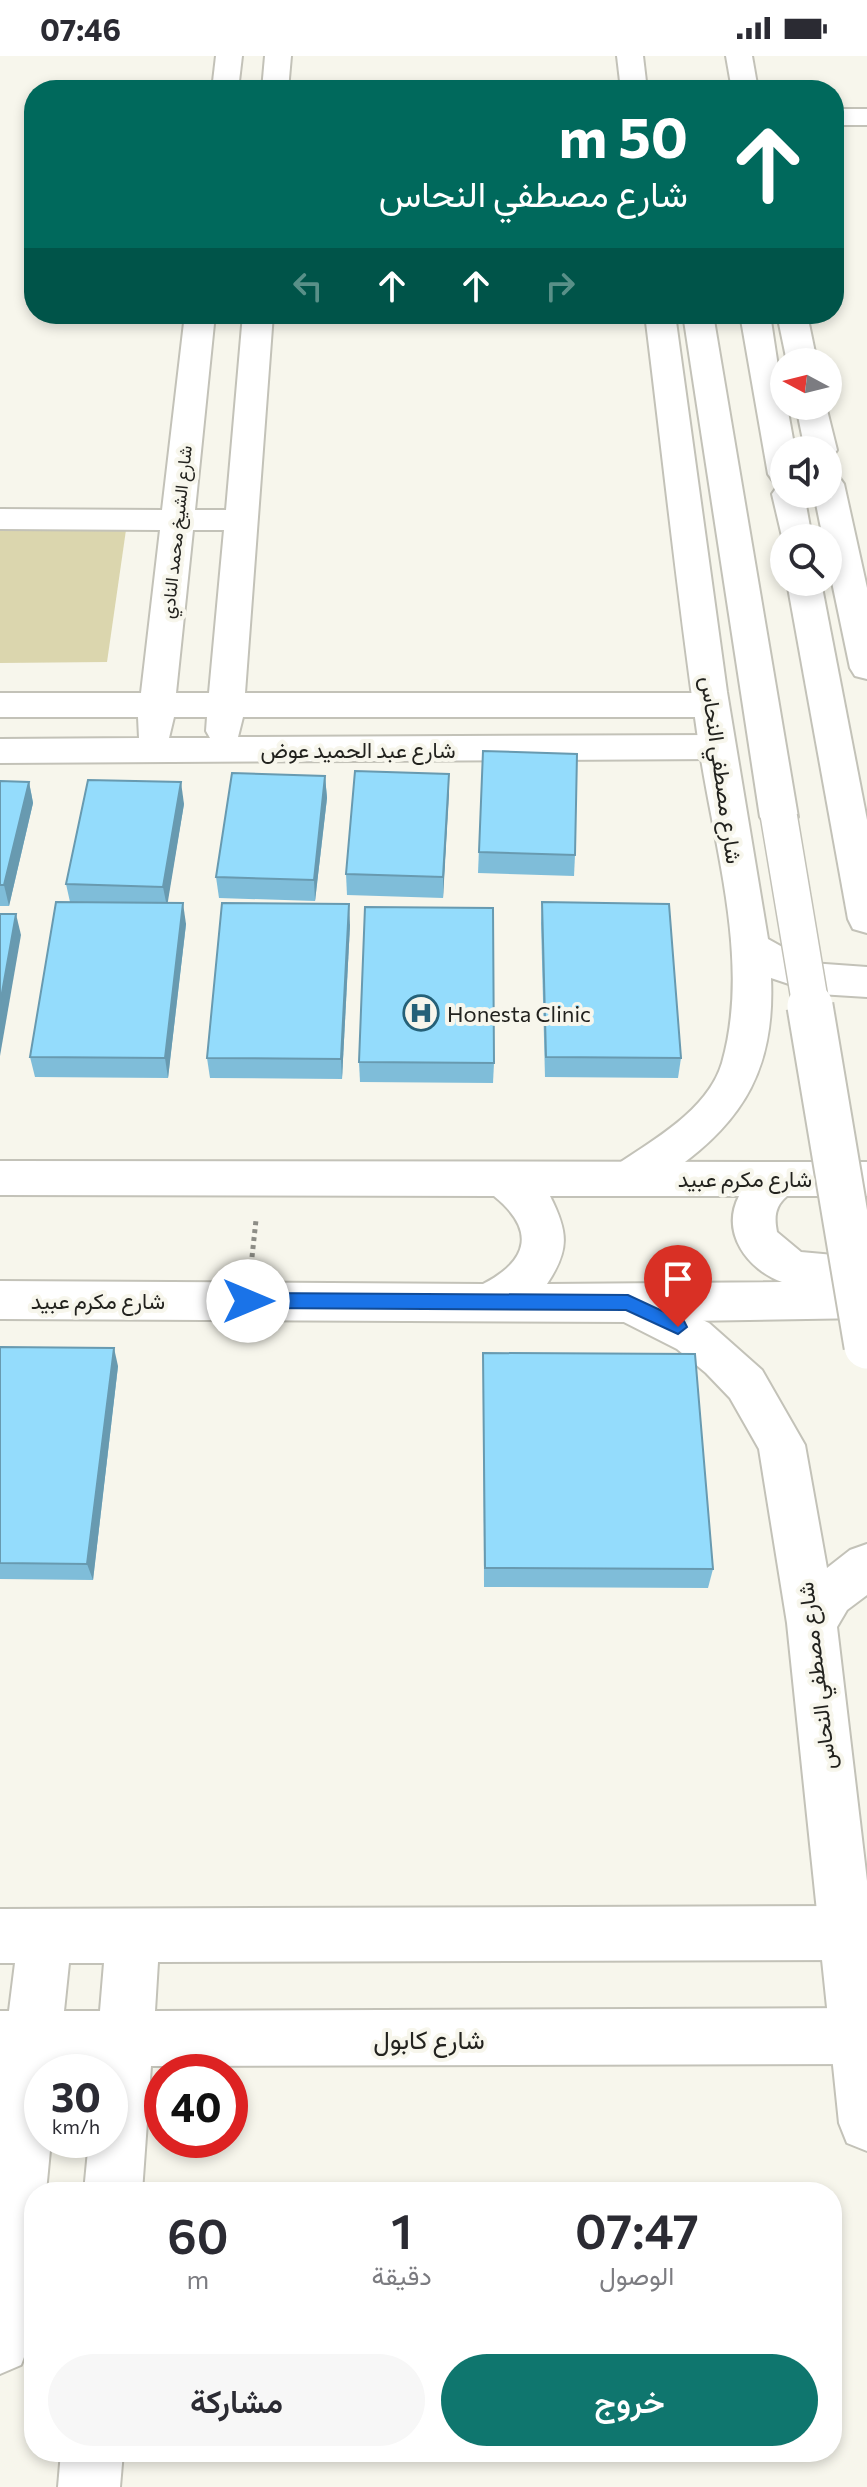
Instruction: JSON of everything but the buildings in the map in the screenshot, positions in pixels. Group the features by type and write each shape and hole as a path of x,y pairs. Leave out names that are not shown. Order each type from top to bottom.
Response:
{"street":[{"path":"226,80 229,56"},
{"path":"276,80 278,56"},
{"path":"630,56 633,80"},
{"path":"739,56 743,80"},
{"path":"844,117 867,117"},
{"name":"شارع الشيخ محمد النادي","path":"151,750 199,324"},
{"path":"224,750 257,324"},
{"name":"شارع مصطفي النحاس","path":"630,1178 682,1143 705,1121 742,1066 751,1021 748,945 711,705 661,324"},
{"path":"700,324 867,1346"},
{"path":"757,324 777,436"},
{"path":"794,324 799,348"},
{"path":"833,508 867,668"},
{"path":"0,519 242,520"},
{"path":"807,596 867,919"},
{"name":"شارع عبد الحميد عوض","path":"0,705 711,705"},
{"name":"شارع عبد الحميد عوض","path":"0,751 717,747"},
{"path":"748,945 784,969 805,977 828,982 867,982"},
{"name":"شارع مكرم عبيد","path":"0,1178 867,1179"},
{"path":"779,1178 764,1188 754,1202 752,1218 756,1235 766,1250 801,1270 867,1274"},
{"path":"491,1301 522,1285 540,1258 544,1229 531,1201 505,1180"},
{"name":"شارع مكرم عبيد","path":"0,1300 628,1303 867,1299"},
{"name":"شارع مصطفي النحاس","path":"628,1303 693,1336 722,1359 766,1414 782,1445 812,1623 867,2123"},
{"path":"812,1623 830,1594 855,1571 867,1566"},
{"path":"0,2344 22,1936 845,1933"},
{"path":"114,2182 133,1935"},
{"name":"شارع كابول","path":"16,2039 857,2036"},
{"path":"89,2487 91,2462"}],"path":[{"path":"248,1301 260,1179"}],"shaded area":[{"path":"0,509 129,509 107,662 0,663"}],"place":[{"name":"Honesta Clinic","path":"421,1013"}],"route":[{"path":"248,1301 628,1303 678,1327"}]}
